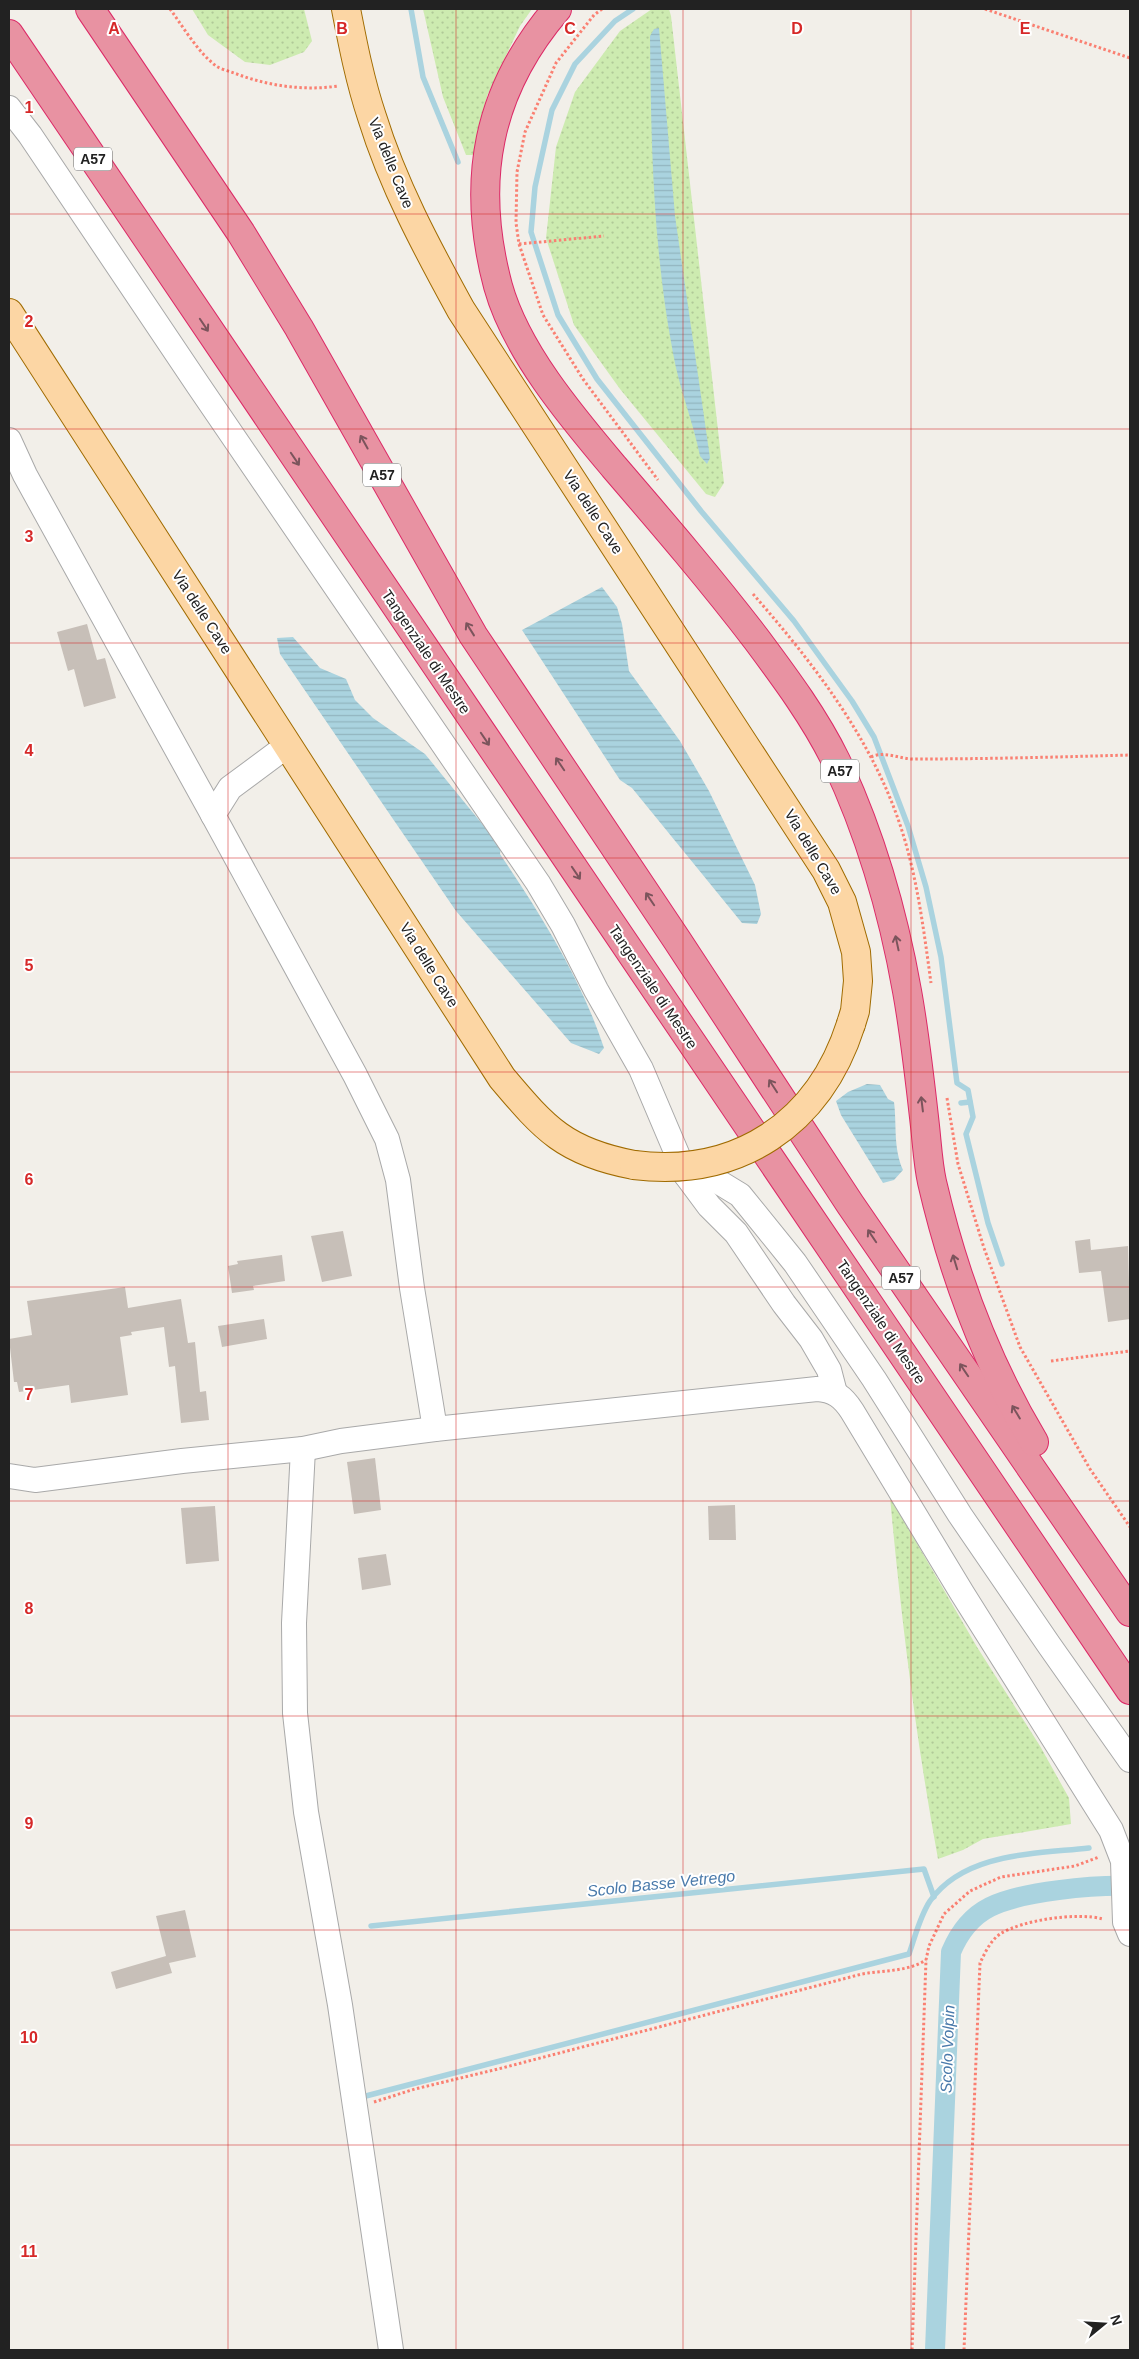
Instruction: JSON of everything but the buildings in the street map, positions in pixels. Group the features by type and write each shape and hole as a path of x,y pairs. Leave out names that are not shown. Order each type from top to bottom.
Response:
{"highway":[{"name":"A57","path":"90,9 241,233 299,328 473,635 677,940 850,1204 1130,1612"},
{"name":"A57","path":"557,9 536,34 522,57 496,113 491,136 485,173 484,207 488,245 500,292 515,329 569,413 727,601 807,708 835,761 870,844 892,922 907,991 931,1177 944,1229 969,1309 1011,1403 1130,1605"},
{"name":"A57","path":"9,34 177,284"},
{"name":"A57","path":"9,60 61,137 177,284"},
{"name":"Tangenziale di Mestre","path":"177,284 1130,1690"}],"main road":[{"name":"Via delle Cave","path":"9,312 502,1078 538,1121 586,1153 605,1160 654,1167 694,1166 734,1156 770,1137 801,1112 819,1091 836,1062 851,1024 857,997 858,967 848,919 833,884 750,750 461,310 429,252 400,190 372,117 346,9"}],"street":[{"path":"9,108 30,135 198,386 538,883 642,1069 686,1175 709,1206 736,1233 784,1304 811,1339 829,1370 835,1393"},
{"path":"9,440 40,501 355,1076 387,1140 398,1180 412,1288 435,1429"},
{"path":"213,815 230,788 288,745"},
{"path":"686,1175 717,1181 740,1195 795,1263 1048,1646 1130,1760"},
{"path":"9,1476 35,1480 182,1461 303,1449 341,1441 435,1429 817,1389 835,1393 845,1400 852,1411 962,1593 1124,1850 1126,1923"},
{"path":"303,1449 294,1623 295,1714 306,1812 337,1987 391,2350"}],"path":[{"path":"170,9 199,49 217,67 246,78 276,86 304,88 323,88 362,81"},
{"path":"602,9 594,15 556,63 525,132 517,172 516,223 519,244 543,316 583,379 659,481"},
{"path":"985,9 1130,58"},
{"path":"519,244 604,236"},
{"path":"751,591 801,649 848,718 871,757 902,833 920,902 932,990"},
{"path":"871,757 876,755 892,755 914,760 1130,755"},
{"path":"947,1096 958,1164 984,1248 1020,1347 1090,1469 1130,1527"},
{"path":"1051,1361 1130,1352"},
{"path":"912,2350 926,1960 929,1946 944,1914 970,1891 1001,1877 1075,1866 1124,1850"},
{"path":"964,2350 980,1963 986,1950 998,1935 1016,1926 1075,1917 1126,1923"},
{"path":"355,2111 379,2100 415,2089 862,1974 917,1966 926,1960"}],"green space":[{"path":"192,9 304,9 312,41 304,52 270,65 245,62 208,35"},
{"path":"423,9 532,9 520,26 487,96 474,155 466,155 443,97"},
{"path":"652,9 669,9 671,16 724,483 715,497 706,494 620,389 574,325 546,238 556,147 575,92 620,31"},
{"path":"890,1497 977,1647 1040,1746 1069,1798 1071,1824 983,1839 963,1850 938,1859 910,1678"}],"water":[{"path":"659,28 675,216 710,458 707,464 700,456 682,392 666,314 661,274 652,156 650,36 654,29"},
{"path":"602,587 617,607 622,624 629,671 680,741 709,791 755,885 761,914 757,924 742,923 632,788 620,780 522,630"},
{"path":"293,637 320,668 346,679 355,700 373,718 425,754 501,847 500,854 545,924 584,997 604,1048 599,1054 571,1043 456,911 280,654 277,638"},
{"path":"867,1084 880,1085 888,1099 894,1102 898,1153 903,1170 894,1180 883,1183 841,1115 836,1101 848,1092"}],"waterway":[{"path":"411,9 423,77 458,162"},
{"path":"633,9 615,21 575,64 552,110 535,187 531,232 558,315 597,379 701,511 794,621 852,701 874,737 908,826 926,887 941,957 957,1083 968,1090 973,1117 966,1134 988,1223 1002,1264"},
{"path":"961,1103 970,1102"},
{"path":"362,2097 909,1954 926,1907 945,1885 962,1873 982,1864 1003,1858 1089,1848"},
{"name":"Scolo Basse Vetrego","path":"371,1926 924,1869 934,1897"},
{"name":"Scolo Volpin","path":"935,2350 951,1952 962,1932 977,1915 1004,1901 1058,1890 1130,1886"}]}
